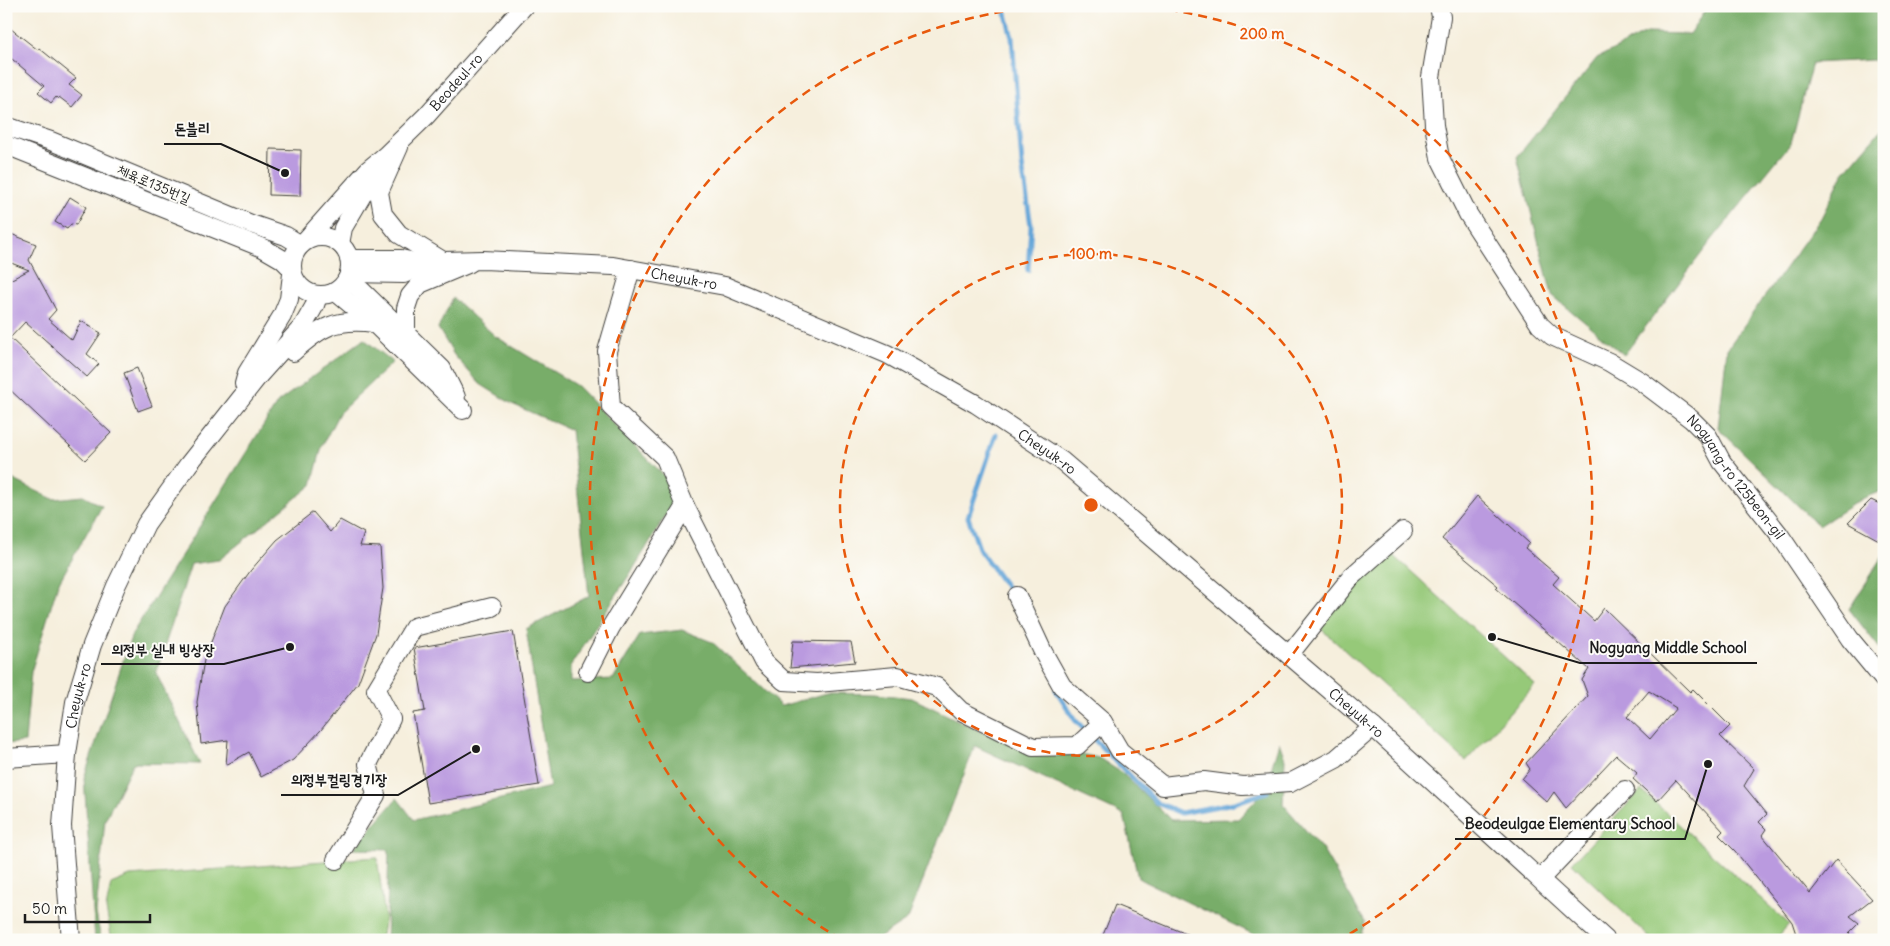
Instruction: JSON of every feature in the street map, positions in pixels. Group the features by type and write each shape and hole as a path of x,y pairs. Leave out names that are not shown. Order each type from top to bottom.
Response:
{"street":[{"name":"Beodeul-ro","path":"386,155 426,116 524,6"},
{"name":"Nogyang-ro 125beon-gil","path":"1439,6 1441,17 1431,77 1434,125 1440,158 1468,214 1540,325 1552,336 1609,362 1642,382 1691,419 1708,436 1722,462 1779,534 1850,640 1884,680"},
{"name":"체육로135번길","path":"6,126 51,141 250,224 303,243"},
{"path":"402,139 379,192 383,214 399,234 443,261"},
{"name":"체육로135번길","path":"6,145 263,248 282,259 292,272"},
{"path":"237,403 247,373 282,316 289,299 293,256 361,176 386,155"},
{"path":"292,272 302,289 309,294 327,295 344,269 343,228 386,155"},
{"path":"303,243 313,238 323,237 332,240 344,269 374,323 464,410 442,369 361,290 344,269"},
{"name":"Cheyuk-ro","path":"344,269 401,259 423,264 443,261 483,260 608,265 725,286 887,354 976,404 1062,461 1373,727 1606,940"},
{"path":"406,335 406,308 410,296 420,284 469,263 483,260"},
{"path":"630,269 607,351 610,407 665,458 685,506 764,662 784,681 817,683 897,676 937,687 961,711 1033,747 1077,746 1100,724"},
{"path":"237,403 303,326 318,296"},
{"path":"237,403 310,336 335,323 355,320 374,323"},
{"name":"Cheyuk-ro","path":"71,940 62,826 67,754 75,702 92,645 116,586 146,524 188,465 237,403"},
{"path":"588,672 611,628 685,506"},
{"path":"1289,655 1352,576 1403,531"},
{"path":"1017,596 1043,652 1062,686 1100,724 1120,750 1163,786 1204,781 1244,786 1290,783 1336,759 1373,727"},
{"path":"336,860 376,795 368,764 392,719 376,690 414,627 492,607"},
{"path":"6,758 67,754"},
{"path":"1540,879 1625,790"}],"green space":[{"path":"1708,6 1884,6 1884,71 1874,60 1812,63 1791,143 1711,241 1624,355 1552,295 1517,157 1597,58 1646,33 1689,34"},
{"path":"1884,126 1884,490 1861,499 1819,526 1718,428 1727,349 1821,218 1843,174"},
{"path":"453,298 495,336 577,386 680,492 571,665 571,681 613,679 640,635 682,630 712,642 781,706 827,693 876,694 912,698 980,731 1099,758 1122,773 1171,820 1238,819 1265,790 1279,742 1285,759 1283,804 1322,849 1365,922 1359,940 1265,940 1138,878 1124,815 975,746 908,919 876,940 386,940 389,850 353,849 397,798 414,820 550,787 526,629 589,596 571,430 512,404 480,384 454,355 438,328"},
{"path":"364,339 393,362 339,413 322,446 312,485 219,560 191,564 156,673 200,764 133,763 105,820 96,913 101,940 95,940 84,778 132,634 278,402"},
{"path":"6,479 12,479 53,499 83,496 102,506 58,584 31,672 25,742 6,744"},
{"path":"1389,551 1535,685 1466,761 1318,626"},
{"path":"1884,555 1884,654 1849,609"},
{"path":"1641,790 1789,924 1775,940 1652,940 1572,863"},
{"path":"377,857 385,917 381,940 112,940 106,909 111,884 130,876"}],"building":[{"path":"6,25 38,50 39,48 76,78 69,85 82,95 72,107 59,97 58,99 56,97 51,103 38,92 44,86 6,54"},
{"path":"270,149 301,150 300,196 269,195"},
{"path":"70,197 86,207 76,225 71,224 67,229 55,222"},
{"path":"6,232 36,244 29,260 56,310 48,319 72,340 81,321 101,333 87,354 99,364 87,377 25,322 10,338 111,433 85,460 6,386 6,282 29,270 6,261"},
{"path":"137,368 152,406 138,411 124,373"},
{"path":"1477,496 1529,543 1525,548 1559,577 1553,584 1594,621 1604,608 1690,692 1693,689 1730,726 1720,736 1754,769 1744,786 1767,814 1759,822 1766,829 1762,835 1810,893 1836,860 1872,899 1850,916 1859,923 1849,933 1855,940 1798,940 1792,922 1735,851 1719,835 1723,831 1676,780 1657,801 1633,779 1637,773 1616,755 1566,808 1554,792 1547,802 1522,779 1530,769 1526,763 1588,696 1582,680 1589,669 1496,588 1498,586 1442,539","holes":["1649,691 1676,708 1650,739 1627,717"]},
{"path":"1871,500 1884,506 1884,532 1879,540 1848,523"},
{"path":"313,512 330,532 340,520 364,533 360,546 380,547 383,588 376,634 358,683 321,730 293,760 261,777 249,752 226,765 228,740 201,744 197,702 204,660 225,606 251,570 277,540"},
{"path":"513,631 539,785 428,803 413,713 425,711 414,648"},
{"path":"793,641 851,642 855,662 790,668"},
{"path":"1115,905 1199,939 1199,940 1101,940"}],"waterway":[{"path":"1004,6 1012,38 1022,164 1031,226 1028,270"},
{"path":"996,434 968,517 980,551 1013,596"},
{"path":"1056,690 1075,720 1157,803 1181,813 1234,803 1267,792"}],"place":[{"name":"돈블리","path":"285,173"},
{"name":"Nogyang Middle School","path":"1492,637"},
{"name":"의정부 실내 빙상장","path":"290,647"},
{"name":"의정부컬링경기장","path":"476,749"},
{"name":"Beodeulgae Elementary School","path":"1708,764"}]}
